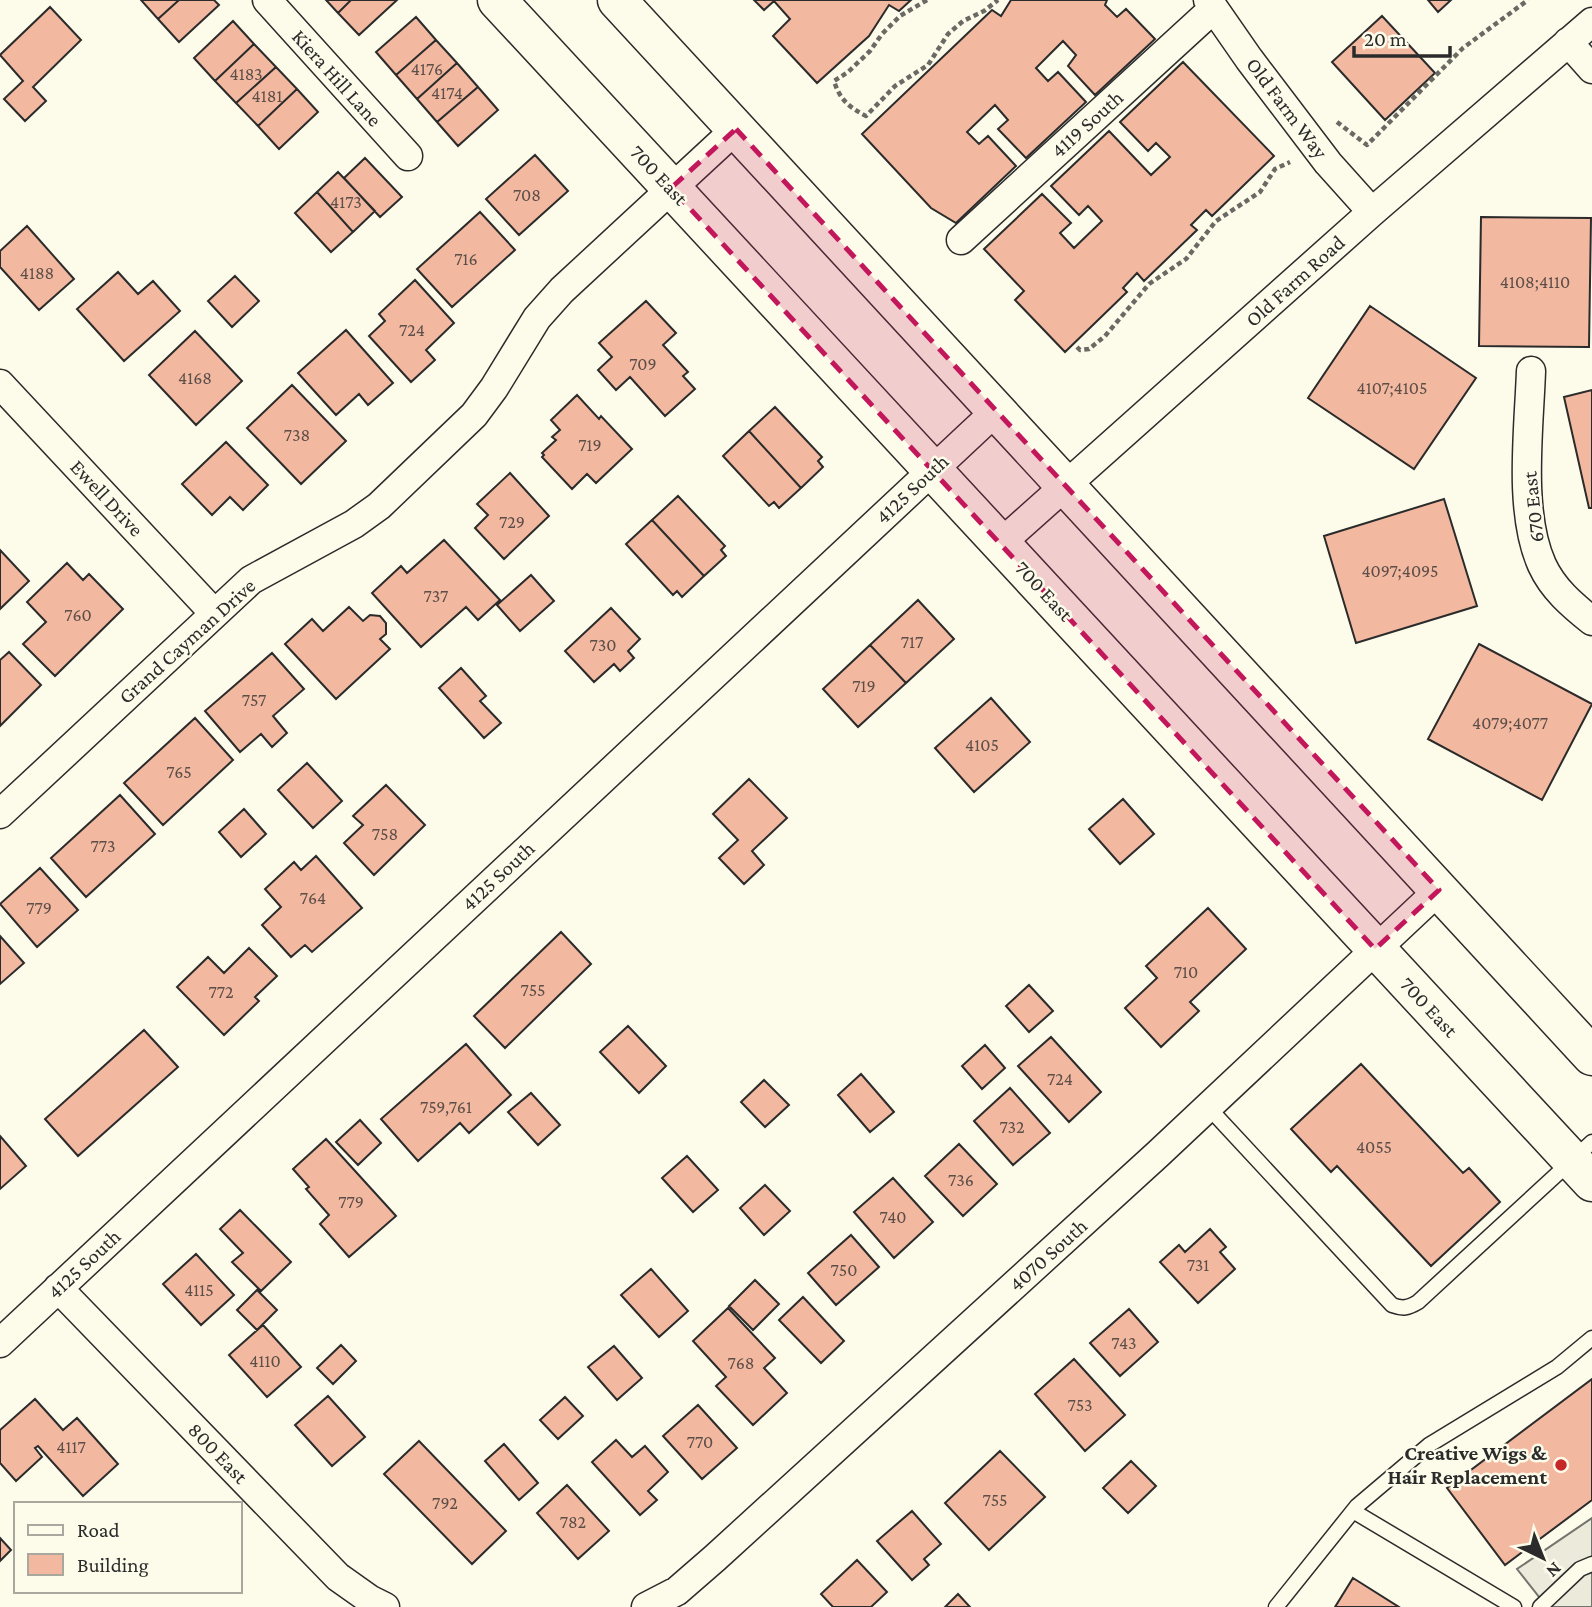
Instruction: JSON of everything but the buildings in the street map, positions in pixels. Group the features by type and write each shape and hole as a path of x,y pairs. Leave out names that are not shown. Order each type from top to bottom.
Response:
{"main road":[{"name":"700 East","path":"497,0 1375,949 1585,1161"},
{"path":"617,0 1592,1056"}],"street":[{"name":"Kiera Hill Lane","path":"267,0 408,156"},
{"name":"Old Farm Way","path":"1211,5 1328,163 1372,212"},
{"name":"4119 South","path":"961,240 1211,5"},
{"name":"Old Farm Road","path":"1000,544 1372,212 1592,22"},
{"path":"1568,42 1592,69"},
{"name":"Grand Cayman Drive","path":"0,814 251,580 355,524 379,506 474,415 537,318 562,290 736,129"},
{"name":"670 East","path":"1531,371 1528,497 1533,540 1543,567 1566,600 1592,621"},
{"name":"Ewell Drive","path":"0,384 214,613"},
{"name":"4125 South","path":"0,1343 997,410"},
{"name":"4070 South","path":"646,1607 677,1591 715,1558 1208,1107 1439,890"},
{"name":"800 East","path":"58,1288 338,1577 369,1599 386,1607"}],"lane":[{"path":"1208,1107 1392,1305 1401,1308 1409,1308 1418,1302 1585,1161"},
{"path":"1276,1607 1353,1511 1429,1445 1557,1367 1592,1338"},
{"path":"1353,1511 1514,1607"},
{"path":"1540,1607 1580,1569 1592,1563"}],"path":[{"path":"927,0 900,16 870,51 834,81 838,94 849,107 866,116 889,92 928,65 948,34 963,21 984,11 998,0"},
{"path":"1332,119 1367,145 1463,48 1528,0"},
{"path":"1077,347 1080,350 1089,349 1105,336 1149,284 1186,259 1216,221 1260,192 1275,169 1291,162"}],"highlighted area":[{"path":"736,129 1439,890 1375,949 671,188"}],"shaded area":[{"path":"1592,1518 1592,1607 1547,1607 1517,1569"}],"place":[{"name":"Creative Wigs & Hair Replacement","path":"1561,1465"}]}
